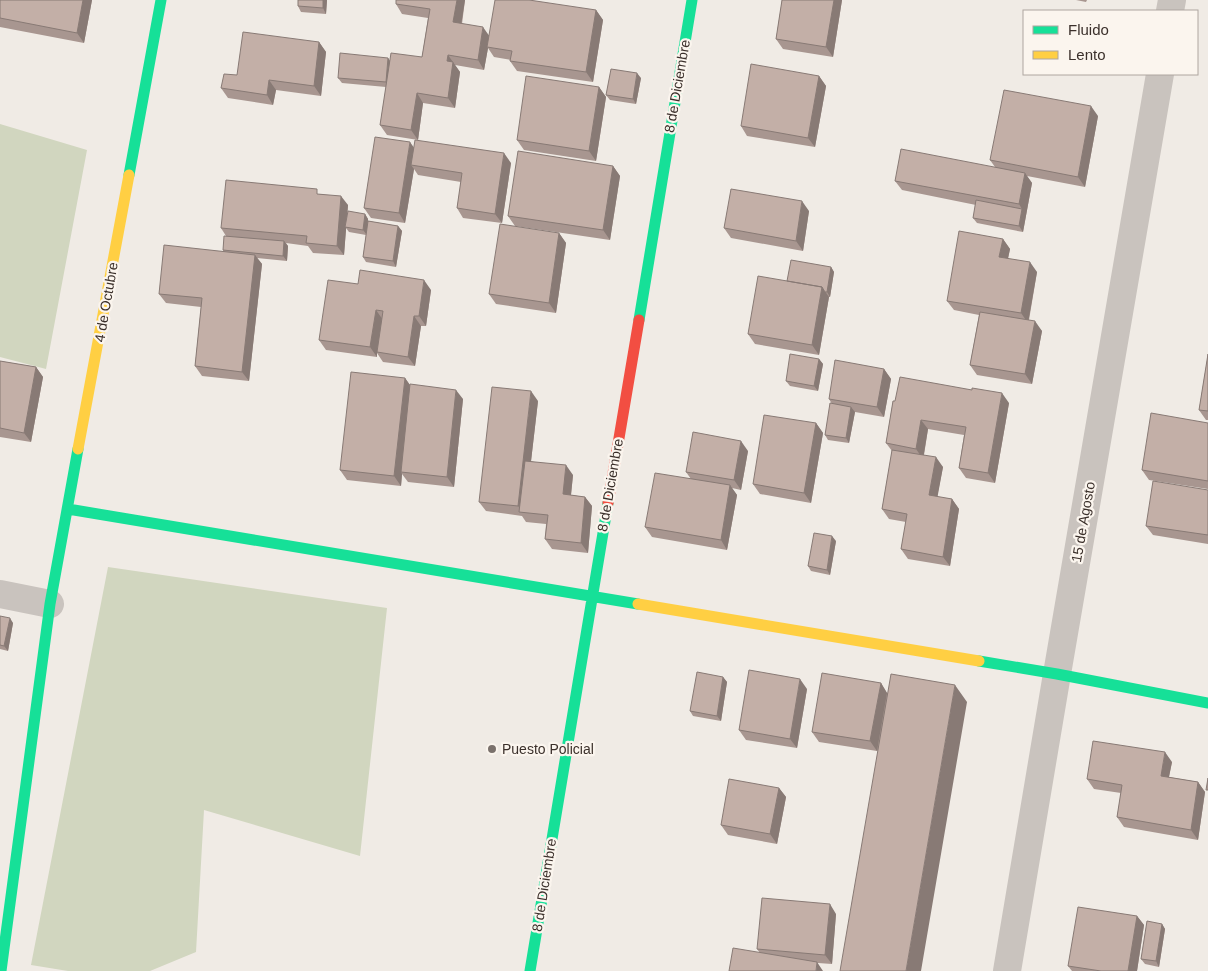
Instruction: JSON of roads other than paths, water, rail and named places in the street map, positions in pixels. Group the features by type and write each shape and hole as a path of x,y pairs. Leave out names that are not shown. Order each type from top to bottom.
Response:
{"street":[{"name":"4 de Octubre","path":"2,971 50,604 161,0"},
{"name":"8 de Diciembre","path":"530,971 692,0"},
{"name":"15 de Agosto","path":"1008,971 1160,75"},
{"path":"68,509 1057,674 1208,703"},
{"path":"0,594 50,604"}],"place":[{"name":"Puesto Policial","path":"492,749"}]}
